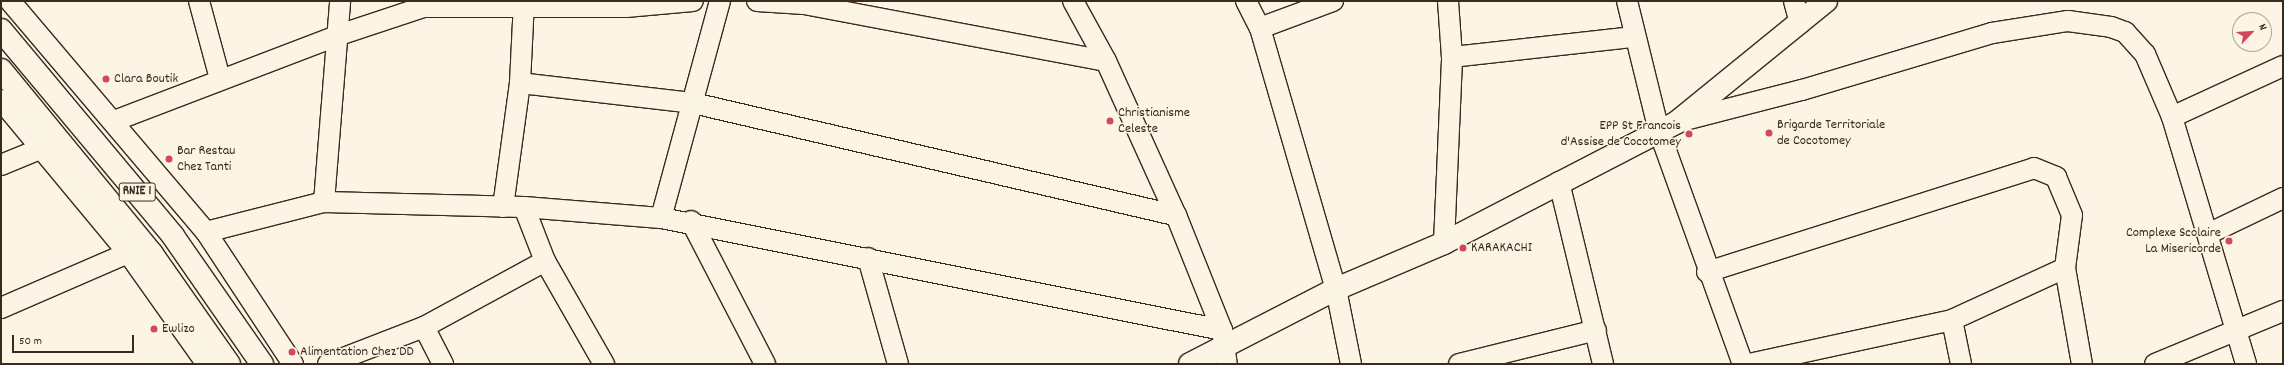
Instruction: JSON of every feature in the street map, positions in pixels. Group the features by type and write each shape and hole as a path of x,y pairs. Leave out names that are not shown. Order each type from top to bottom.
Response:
{"main road":[{"path":"1190,364 1336,289 1444,243 1668,127 1826,1"},
{"name":"RNIE 1","path":"1,30 173,236 262,364"},
{"name":"RNIE 1","path":"1,70 152,254 229,364"}],"street":[{"path":"10,1 114,121 206,232 293,364"},
{"path":"200,1 220,79"},
{"path":"324,202 339,35 340,1"},
{"path":"114,121 220,79 339,35 423,7 451,4 626,7 693,1"},
{"path":"661,218 720,1"},
{"path":"757,1 804,3 1106,62"},
{"path":"1073,1 1106,62 1176,215 1224,347"},
{"path":"1246,1 1260,28 1336,289 1351,364"},
{"path":"1260,28 1333,1"},
{"path":"1444,243 1452,57 1448,1"},
{"path":"1627,1 1633,37 1668,127 1707,272 1743,364"},
{"path":"1794,1 1800,23"},
{"path":"503,207 520,83 525,5"},
{"path":"1668,127 1802,90 1992,33 2068,20 2111,26 2136,41 2153,69 2172,117 2210,233 2239,332 2246,364"},
{"path":"1452,57 1633,37"},
{"path":"2172,117 2283,66"},
{"path":"520,83 693,103 1176,215"},
{"path":"1,100 128,253 207,364"},
{"path":"1,165 42,148"},
{"path":"1707,272 2034,168 2056,177 2068,201 2072,215 2065,268 2082,364"},
{"path":"1560,182 1603,364"},
{"path":"2210,233 2283,198"},
{"path":"206,232 324,202 524,208 691,221 868,258 1224,347"},
{"path":"524,208 545,261 604,364"},
{"path":"691,221 765,364"},
{"path":"1,308 128,253"},
{"path":"868,258 898,364"},
{"path":"328,364 424,327 545,261"},
{"path":"1749,364 1952,320 2065,268"},
{"path":"2155,364 2239,332 2283,311"},
{"path":"1952,320 1961,364"},
{"path":"424,327 442,364"},
{"path":"1459,364 1596,330"}],"place":[{"name":"Clara Boutik","path":"106,79"},
{"name":"Christianisme Celeste","path":"1110,121"},
{"name":"Brigarde Territoriale de Cocotomey","path":"1769,133"},
{"name":"EPP St Francois d'Assise de Cocotomey","path":"1689,134"},
{"name":"Bar Restau Chez Tanti","path":"169,159"},
{"name":"Complexe Scolaire La Misericorde","path":"2229,241"},
{"name":"KARAKACHI","path":"1463,248"},
{"name":"Ewlizo","path":"154,329"},
{"name":"Alimentation Chez DD","path":"292,352"}]}
